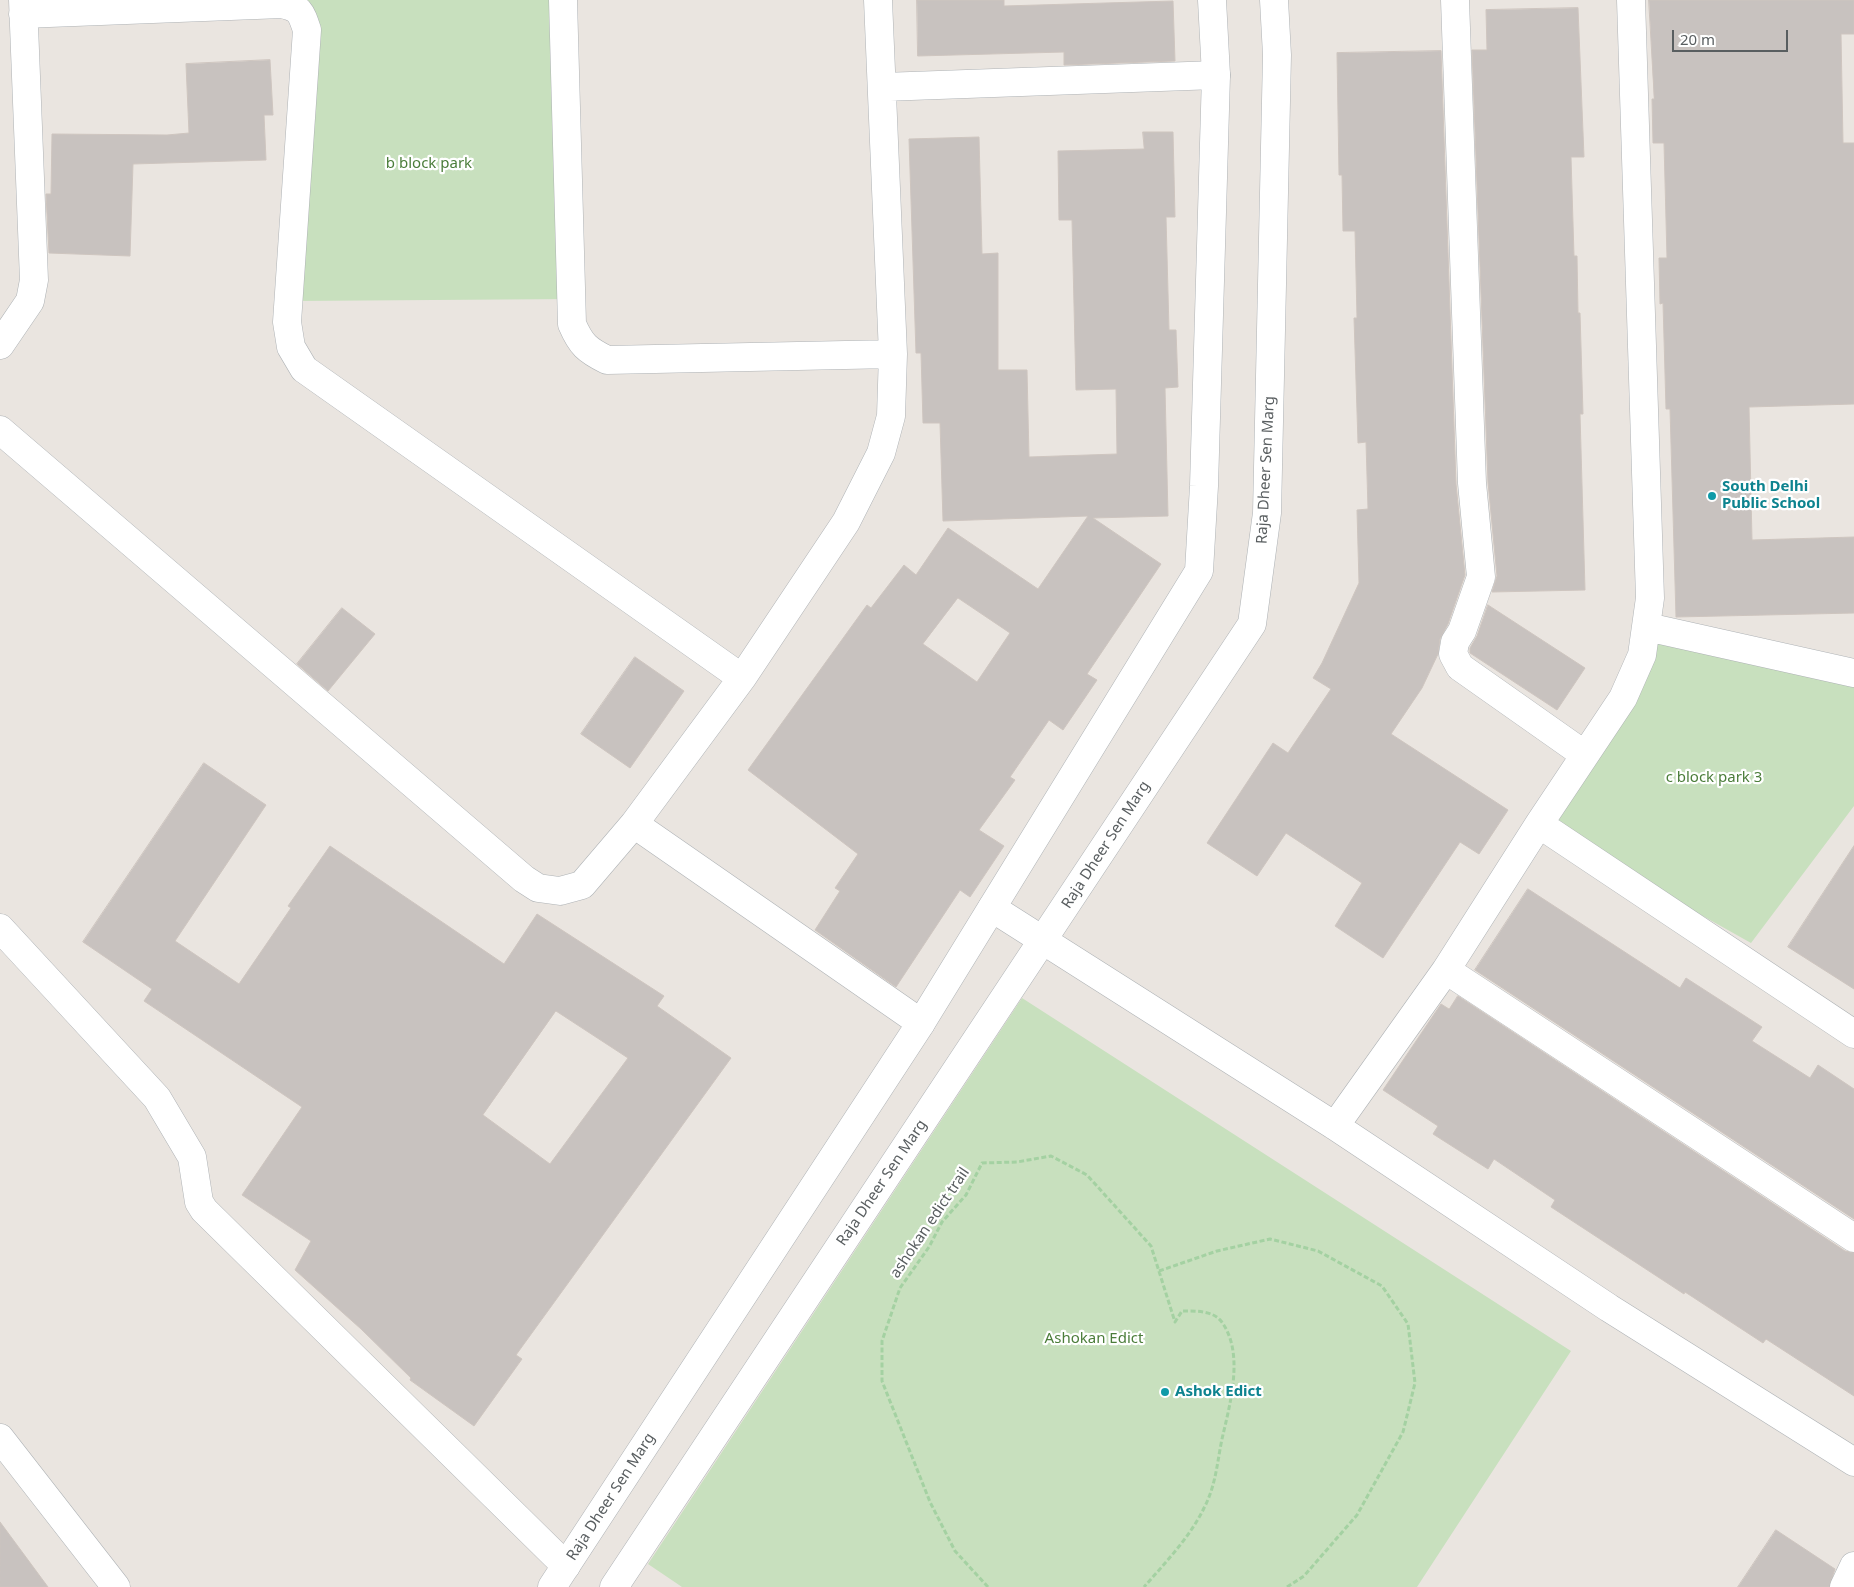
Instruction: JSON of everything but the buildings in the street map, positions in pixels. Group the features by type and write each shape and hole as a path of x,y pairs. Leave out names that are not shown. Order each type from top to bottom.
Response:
{"street":[{"path":"563,0 572,324 578,338 588,350 607,360 893,354"},
{"path":"0,430 524,879 538,888 560,891 582,885 634,824 742,678 846,522 881,453 891,416 893,354 878,0"},
{"name":"Raja Dheer Sen Marg","path":"559,1577 921,1023 1199,571 1204,486 1216,75 1212,0"},
{"name":"Raja Dheer Sen Marg","path":"614,1587 1044,941 1252,624 1267,514 1277,55 1274,0"},
{"path":"1455,0 1472,482 1481,577 1462,631 1454,642 1453,654 1460,667 1585,755"},
{"path":"1334,1126 1446,970 1539,824 1623,698 1642,655 1650,598 1631,0"},
{"path":"0,346 30,301 34,280 23,7 282,4 296,7 302,14 307,30 287,322 291,347 304,368 742,678"},
{"path":"882,87 1216,75"},
{"path":"1647,627 1854,673"},
{"path":"634,824 921,1023"},
{"path":"1539,824 1854,1034"},
{"path":"992,908 1334,1126 1609,1308 1854,1462"},
{"path":"0,928 157,1098 192,1157 199,1202 204,1210 559,1577"},
{"path":"1446,970 1854,1238"},
{"path":"0,1438 115,1586"},
{"path":"1844,1587 1854,1566"}],"path":[{"name":"ashokan edict trail","path":"988,1587 955,1551 930,1502 882,1381 882,1341 900,1288 929,1247 942,1222 966,1195 982,1163 1017,1162 1051,1156 1087,1176 1152,1246 1175,1322 1182,1311 1203,1311 1220,1320 1232,1346 1234,1378 1231,1405 1222,1441 1217,1474 1204,1509 1175,1551 1144,1587"},
{"path":"1159,1271 1217,1252 1270,1239 1318,1252 1382,1286 1408,1324 1415,1383 1403,1432 1357,1516 1304,1576 1287,1587"}],"green space":[{"name":"b block park","path":"70,0 555,0 574,299 292,301 294,11"},
{"name":"c block park 3","path":"1644,639 1854,674 1854,806 1751,943 1539,824"},
{"name":"Ashokan Edict","path":"1022,998 1571,1351 1417,1587 682,1587 648,1564"}],"place":[{"name":"South Delhi Public School","path":"1712,496"},
{"name":"Ashok Edict","path":"1165,1392"}]}
